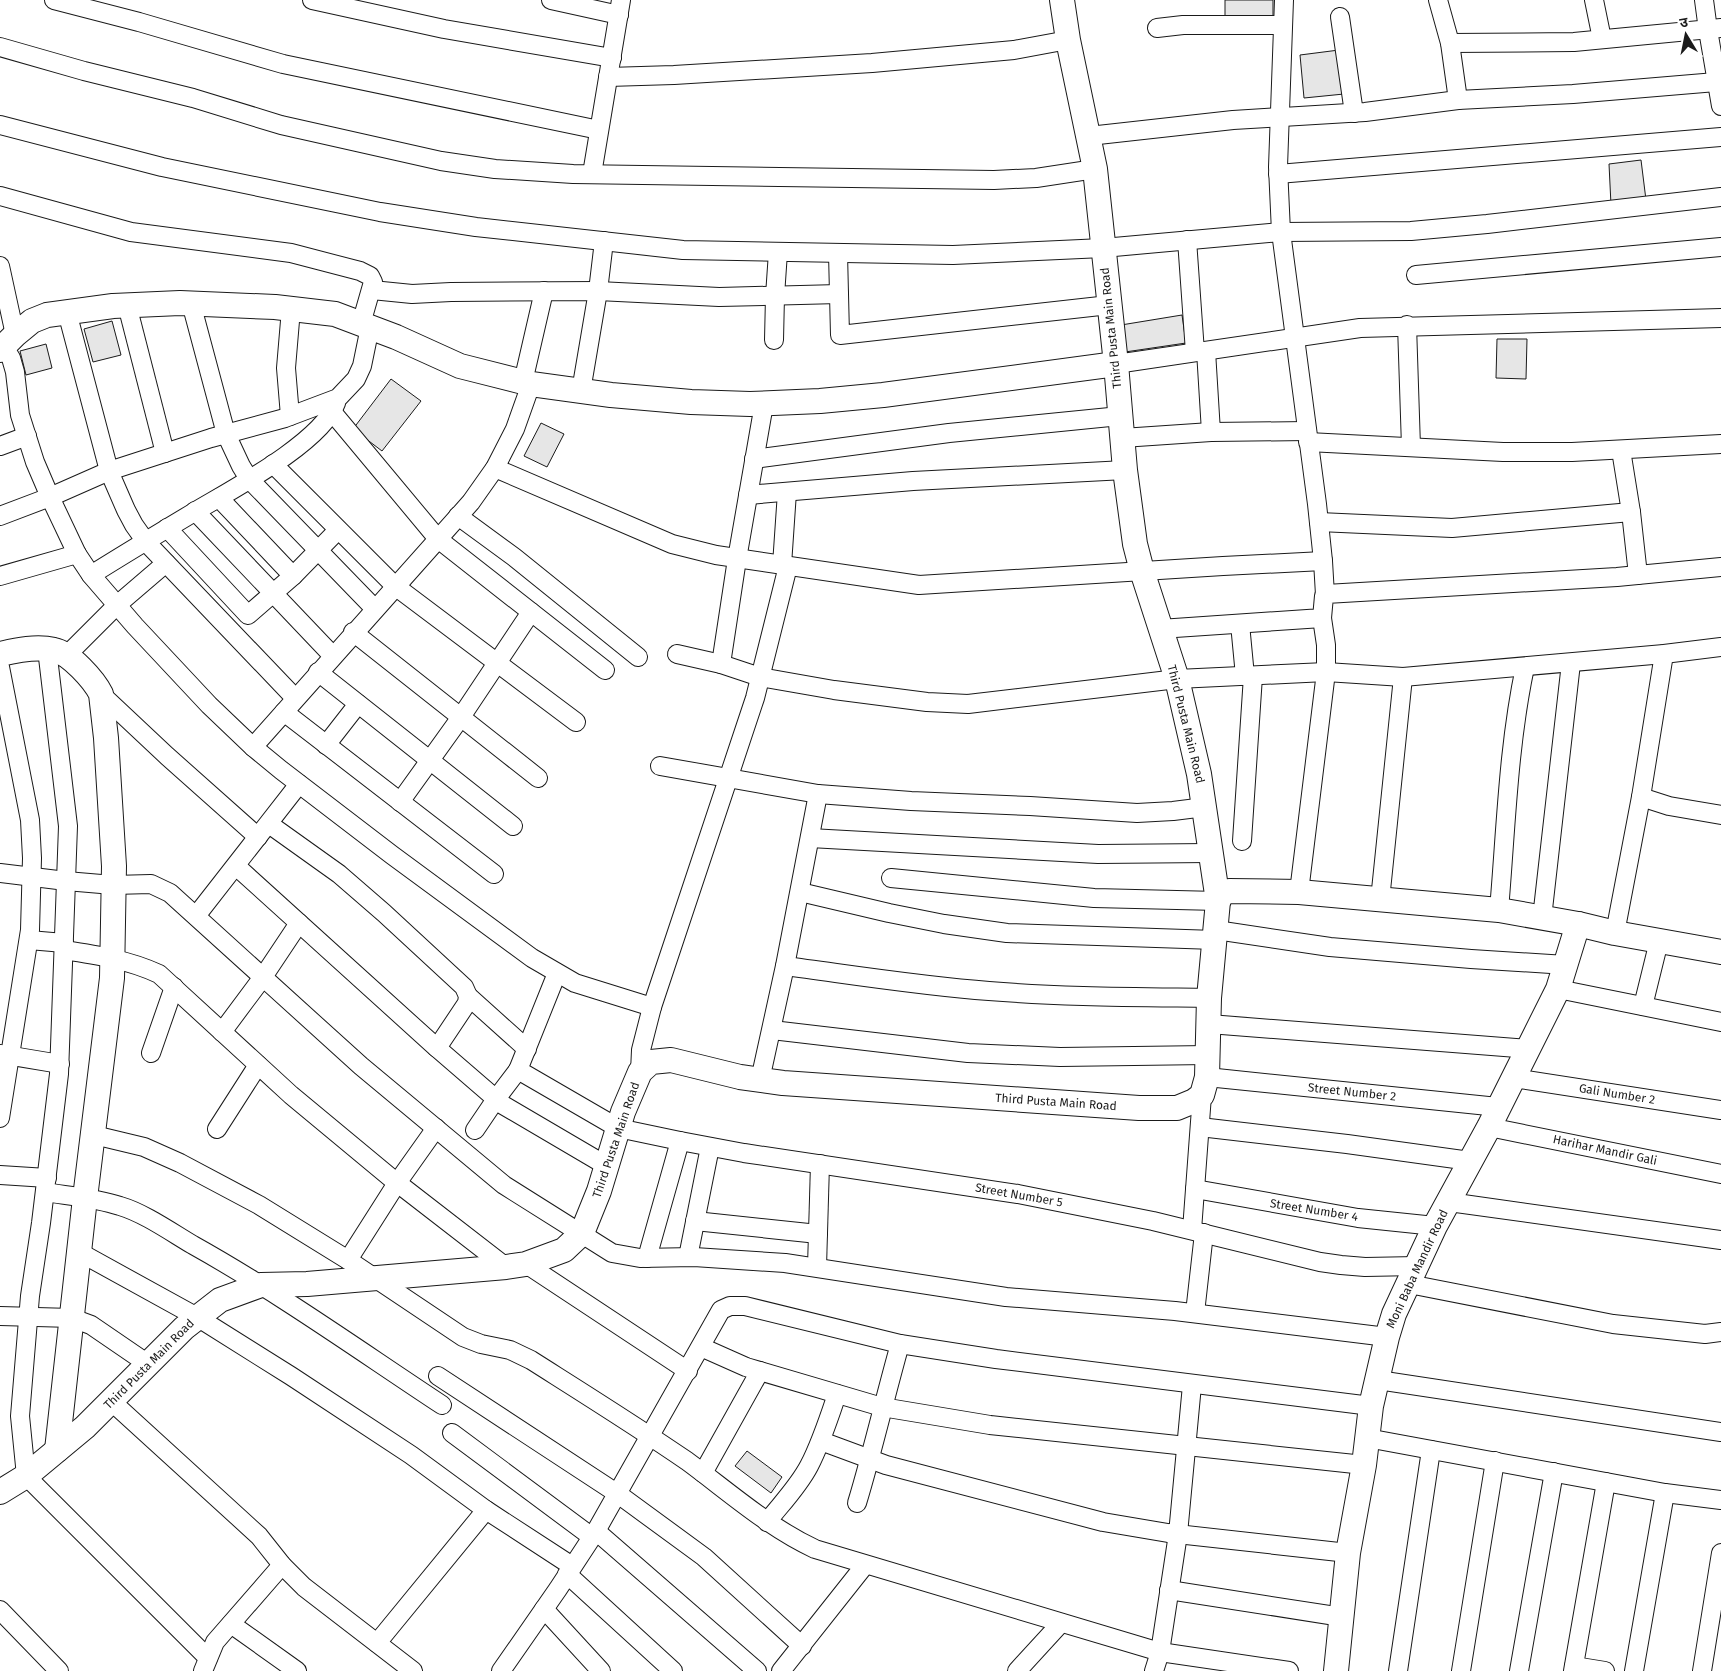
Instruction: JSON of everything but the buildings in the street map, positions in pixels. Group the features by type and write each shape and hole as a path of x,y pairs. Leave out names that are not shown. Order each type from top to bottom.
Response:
{"street":[{"path":"54,0 138,22 282,64 599,130"},
{"path":"551,0 620,7 592,174"},
{"name":"Third Pusta Main Road","path":"0,1492 26,1476 85,1427 184,1328 220,1300 261,1285 307,1284 516,1266 564,1250 582,1233 599,1191 623,1112 640,1072 651,1062 671,1060 740,1077 803,1084 1140,1108 1177,1108 1194,1101 1206,1076 1209,998 1215,935 1215,913 1218,901 1199,774 1177,679 1160,630 1135,544 1124,470 1116,364 1095,169 1090,136 1068,40 1062,0"},
{"path":"1284,0 1278,174 1281,232 1324,561 1325,595 1322,618 1326,645 1326,672 1299,892"},
{"path":"1438,0 1450,43 1458,100"},
{"path":"1594,0 1602,39"},
{"path":"1704,0 1714,29 1716,82 1721,106"},
{"path":"319,1 444,29 612,58"},
{"path":"1340,17 1354,113"},
{"path":"1157,28 1183,25 1282,25"},
{"path":"1450,43 1574,42 1714,29"},
{"path":"608,77 674,75 899,61 1014,50 1068,40"},
{"path":"0,47 84,72 193,98 281,126 441,161 495,169 592,174 994,180 1036,178 1095,169"},
{"path":"1090,136 1279,116 1354,113 1458,100 1573,94 1716,82"},
{"path":"0,124 162,167 380,212 476,227 683,250 953,255 1103,248 1281,232 1411,231 1721,197"},
{"path":"1278,174 1721,137"},
{"path":"0,196 132,232 291,253 360,271 370,276 373,282 359,373 347,391 307,440 219,498 91,574"},
{"path":"1187,240 1211,432"},
{"path":"581,391 598,291 604,241"},
{"path":"1416,275 1721,247"},
{"path":"774,340 778,252"},
{"path":"838,253 840,335 1109,305"},
{"path":"0,266 6,344 15,372 20,416 50,497 77,554 117,605 209,705 253,747 392,855 524,952 575,983 652,1007"},
{"path":"372,290 412,294 598,291 719,297 839,294"},
{"path":"253,747 353,632 471,502 495,468 515,429 527,383 544,291"},
{"path":"6,344 32,322 47,315 66,312 127,305 191,303 290,309 335,314 396,337 460,366 527,383 611,395 691,402 764,404 883,395 1116,364 1360,328 1407,325 1721,318"},
{"path":"191,303 226,434 241,466 249,479 375,608"},
{"path":"127,305 165,453"},
{"path":"290,309 286,368 290,416"},
{"path":"66,312 109,471 134,525 146,542 295,698"},
{"path":"1407,325 1411,447"},
{"path":"721,664 764,404"},
{"path":"0,516 50,497 109,471 226,434 290,416 335,406"},
{"path":"335,406 438,539 605,670"},
{"path":"754,459 949,433 1121,427 1308,436 1411,447 1503,452 1621,450 1721,444"},
{"path":"0,446 27,436"},
{"path":"1621,450 1631,512 1638,575"},
{"path":"273,464 395,586 576,722"},
{"path":"495,468 672,544 737,559 919,585 1324,561"},
{"path":"748,495 913,481 1124,470"},
{"path":"640,1072 641,1050 652,1007 755,698 785,565 787,492"},
{"path":"219,498 293,576"},
{"path":"196,511 333,656"},
{"path":"1319,522 1452,528 1631,512"},
{"path":"458,516 514,557 638,657"},
{"path":"167,528 248,615 274,594 338,530"},
{"path":"0,576 77,554"},
{"path":"56,652 117,605 166,563"},
{"path":"1325,595 1638,575 1721,567"},
{"path":"400,802 461,717 531,612"},
{"path":"1160,630 1322,618"},
{"path":"1240,624 1249,676 1242,841"},
{"path":"353,632 538,778"},
{"path":"677,654 721,664 760,677 872,695 927,702 968,704 1177,679 1326,672 1402,677 1571,663 1721,647"},
{"path":"0,654 19,650 56,652 96,684 101,694 167,756 264,830 333,869 464,987 468,996 527,1049"},
{"path":"56,652 68,826 60,1064 28,1316 20,1416 26,1476 205,1665 216,1642 282,1565"},
{"path":"1616,933 1641,797 1664,654"},
{"path":"1542,918 1571,663"},
{"path":"0,667 30,820 32,878 29,940 5,1055 0,1118"},
{"path":"1499,910 1511,755 1517,704 1525,667"},
{"path":"318,672 514,826"},
{"path":"1380,900 1402,677"},
{"path":"57,1450 112,978 113,885 109,779 101,694"},
{"path":"326,745 358,704"},
{"path":"284,712 494,874"},
{"path":"660,766 818,794 911,801 1030,806 1109,812 1173,811 1205,807"},
{"path":"196,916 300,784"},
{"path":"760,1080 785,966 818,794"},
{"path":"1641,797 1669,806 1721,815"},
{"path":"810,838 1098,854 1210,853"},
{"path":"236,866 496,1099 530,1122 607,1166"},
{"path":"0,874 113,885 145,883 162,888 196,916 361,1066 504,1185 612,1253 647,1258 688,1257 785,1263 1006,1297 1195,1313 1387,1337"},
{"path":"891,878 1094,898 1218,901 1223,893 1229,890 1299,892 1499,910 1721,952"},
{"path":"800,892 916,919 1007,933 1215,935 1330,947 1566,965"},
{"path":"222,1032 263,977 299,923"},
{"name":"Moni Baba Mandir Road","path":"1336,1671 1348,1553 1364,1465 1371,1406 1394,1314 1435,1226 1494,1117 1558,989 1578,924"},
{"path":"29,940 113,958 154,971 174,987 291,1095 398,1183 516,1266 688,1371"},
{"path":"1643,1006 1659,941"},
{"path":"785,966 933,986 988,991 1057,996 1209,998"},
{"path":"475,1130 518,1070 557,972"},
{"path":"151,1053 174,987"},
{"path":"1558,989 1721,1022"},
{"path":"437,1048 467,1004 468,996"},
{"path":"1209,1024 1529,1049"},
{"name":"Street Number 2","path":"772,1030 968,1053 1060,1056 1494,1117"},
{"path":"5,1055 60,1064"},
{"path":"217,1129 258,1065"},
{"name":"Street Number 5","path":"518,1070 618,1128 680,1142 1018,1194 1153,1221 1320,1262 1413,1275 1613,1324 1705,1334 1721,1332"},
{"path":"1195,1313 1198,1232 1195,1189 1206,1076"},
{"name":"Gali Number 2","path":"1514,1078 1721,1110"},
{"name":"Harihar Mandir Gali","path":"1494,1117 1721,1174"},
{"path":"1200,1127 1470,1161"},
{"path":"348,1260 436,1128"},
{"path":"94,1135 144,1147 180,1163 258,1206 376,1277 463,1337 481,1344 510,1350 531,1360 650,1436 767,1522 793,1539 815,1549 1160,1652 1289,1671"},
{"path":"647,1258 680,1142"},
{"path":"688,1257 710,1147"},
{"path":"817,1267 820,1164"},
{"path":"0,1175 46,1185 85,1198 121,1206 136,1213 261,1285 442,1405"},
{"name":"Street Number 4","path":"1195,1189 1358,1218 1435,1226"},
{"path":"1449,1202 1721,1240"},
{"path":"695,1221 818,1234"},
{"path":"79,1252 197,1317 347,1412 486,1510 569,1570 673,1671"},
{"path":"501,1671 594,1534 721,1310 730,1306 745,1306 900,1344 996,1360 1371,1406"},
{"path":"0,1316 72,1318 91,1325 148,1364"},
{"path":"857,1503 900,1344"},
{"path":"700,1347 746,1367 882,1406 990,1425 1364,1465"},
{"path":"702,1473 760,1371"},
{"path":"438,1376 618,1494 704,1557 802,1646"},
{"path":"1378,1380 1721,1432"},
{"path":"1154,1671 1160,1652 1178,1534 1192,1384"},
{"path":"767,1522 796,1486 808,1467 820,1441 837,1394"},
{"path":"112,1401 259,1536 282,1565 304,1587 414,1671"},
{"path":"452,1433 594,1534 757,1671"},
{"path":"1367,1438 1665,1493 1721,1500"},
{"path":"820,1441 886,1465 1103,1522 1178,1534 1348,1553"},
{"path":"1398,1671 1431,1450"},
{"path":"1461,1671 1495,1462"},
{"path":"1519,1671 1554,1472"},
{"path":"1605,1671 1573,1668 1606,1482"},
{"path":"1634,1671 1665,1493"},
{"path":"377,1643 486,1510"},
{"path":"1702,1671 1721,1553"},
{"path":"781,1671 865,1565"},
{"path":"1169,1590 1342,1617"},
{"path":"544,1609 601,1671"},
{"path":"0,1610 59,1671"},
{"path":"1017,1671 1061,1623"},
{"path":"231,1624 297,1671"}]}
